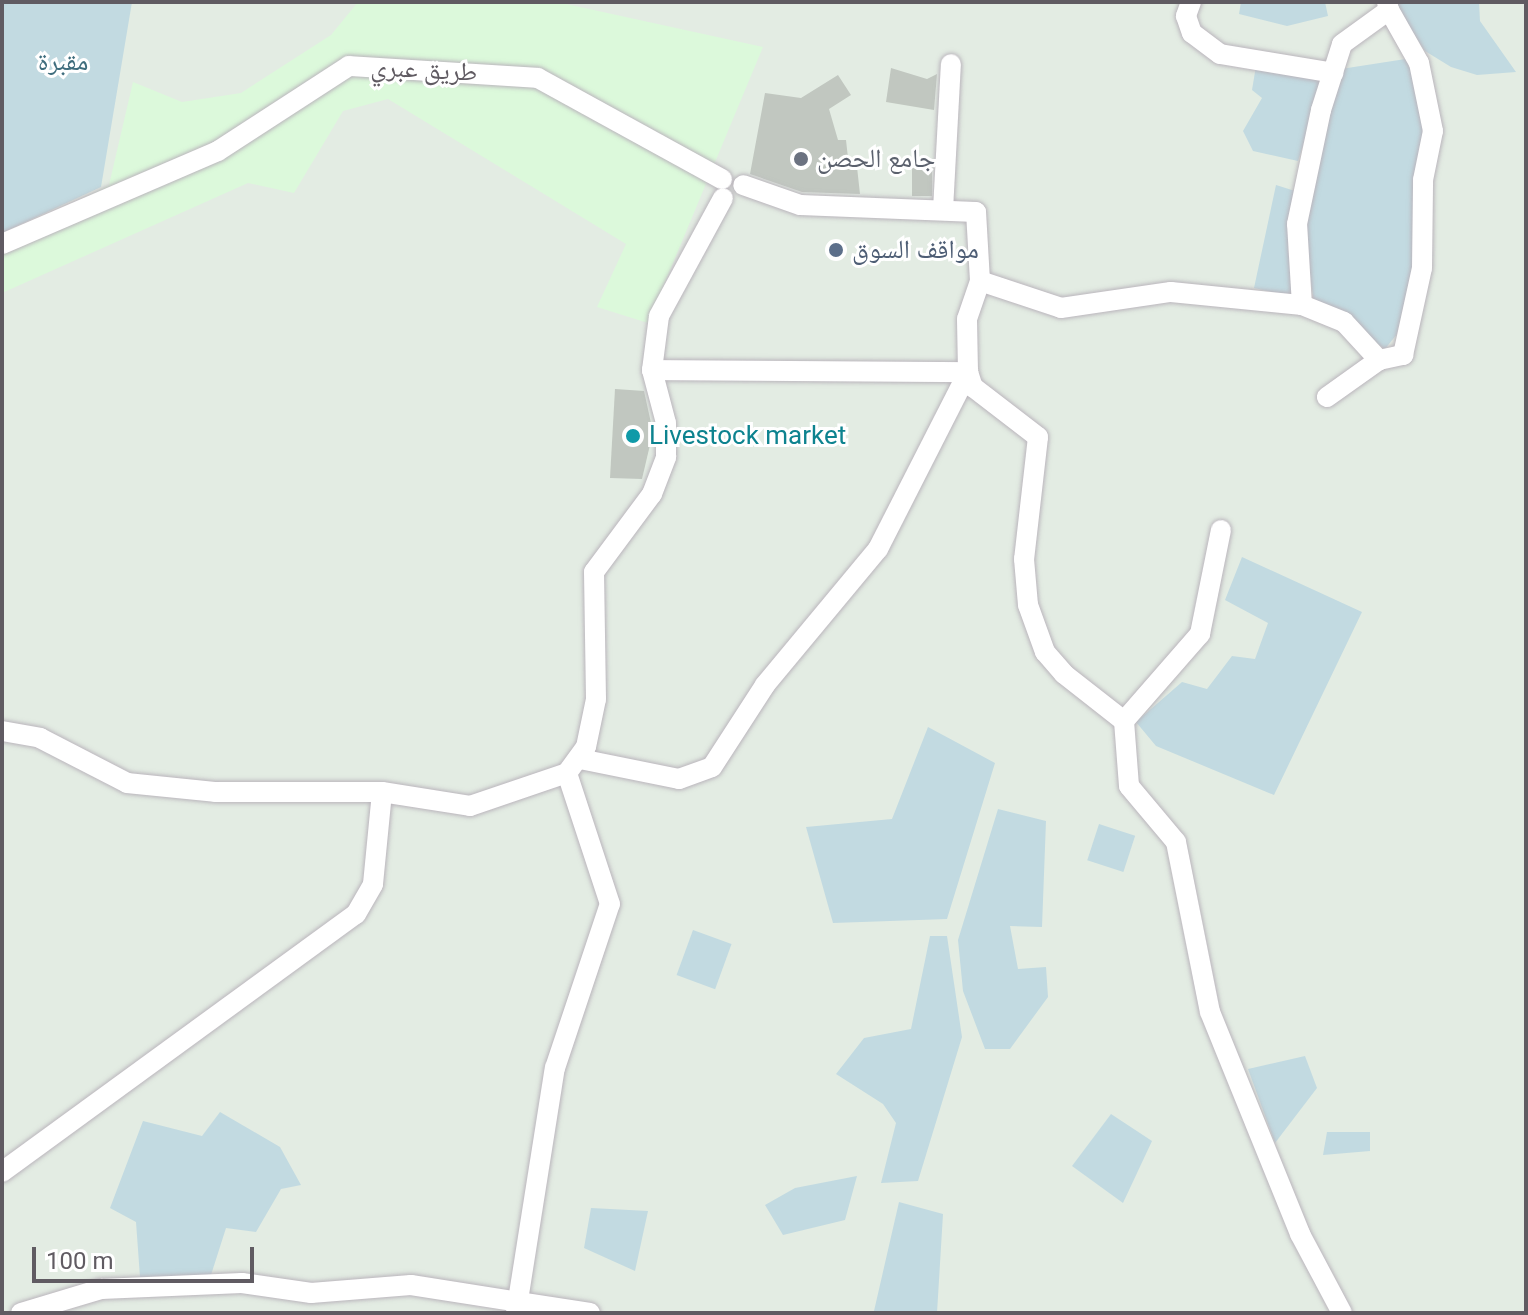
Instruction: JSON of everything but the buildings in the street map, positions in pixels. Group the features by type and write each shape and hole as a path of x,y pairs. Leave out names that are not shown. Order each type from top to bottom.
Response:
{"street":[{"path":"1191,2 1186,16 1192,33 1220,54 1333,73"},
{"path":"1302,305 1297,224 1333,73 1342,44 1388,6 1419,63 1433,131 1423,180 1422,268 1403,355 1379,360 1327,397"},
{"path":"943,210 951,64"},
{"name":"طريق عبري","path":"2,244 218,151 349,66 538,78 731,190"},
{"path":"517,1306 555,1068 610,904 573,766 600,671 594,572 652,494 666,457 652,370 659,316 731,190 771,199 943,210 979,216 980,281 967,319 968,372 973,387 1038,437 1024,559 1028,605 1045,652 1124,721 1129,786 1176,842 1210,1012 1300,1234 1342,1313"},
{"path":"980,281 1061,308 1171,292 1302,305 1344,322 1379,360"},
{"path":"652,370 968,372"},
{"path":"2,731 40,738 138,785 382,792 470,806 573,766 679,779 712,767 765,685 878,549 968,372"},
{"path":"1124,721 1200,634 1221,530"},
{"path":"2,1172 356,914 373,884 382,792"},
{"path":"21,1313 101,1289 242,1283 311,1293 411,1285 517,1306 590,1313"}],"shaded area":[{"path":"358,2 557,2 763,47 648,323 597,307 626,244 388,99 343,111 294,193 248,183 2,293 2,240 109,185 133,82 182,102 241,93 331,35"}],"green space":[{"name":"مقبرة","path":"2,2 132,2 101,187 2,233"},
{"path":"1241,2 1325,2 1328,16 1287,26 1239,14"},
{"path":"1392,2 1479,2 1480,21 1516,72 1477,75 1451,67 1425,51"},
{"path":"1412,58 1427,122 1419,241 1397,334 1385,349 1314,302 1303,228 1341,69"},
{"path":"1256,66 1325,76 1298,161 1253,151 1243,131 1262,98 1252,90"},
{"path":"1276,185 1295,191 1288,249 1294,297 1254,288"},
{"path":"1242,557 1362,612 1274,795 1156,746 1136,722 1182,682 1207,689 1232,656 1255,659 1268,623 1225,600"},
{"path":"928,727 995,763 947,919 833,923 806,827 892,819"},
{"path":"998,809 1046,821 1042,927 1010,926 1018,969 1046,967 1048,997 1010,1049 985,1049 963,991 958,940"},
{"path":"1099,824 1135,836 1123,872 1087,860"},
{"path":"693,930 732,944 715,989 677,975"},
{"path":"930,936 947,936 962,1037 918,1181 881,1183 896,1123 883,1104 836,1074 864,1038 911,1029"},
{"path":"1305,1056 1317,1088 1275,1143 1248,1069"},
{"path":"220,1112 280,1147 301,1185 281,1189 256,1232 226,1228 211,1275 140,1277 136,1222 110,1208 143,1121 202,1136"},
{"path":"1111,1114 1152,1141 1123,1203 1072,1166"},
{"path":"1327,1132 1370,1132 1370,1151 1323,1155"},
{"path":"857,1176 845,1220 783,1235 765,1205 795,1188"},
{"path":"899,1202 943,1214 937,1313 830,1313 874,1311"},
{"path":"591,1208 648,1211 635,1271 584,1248"}],"place":[{"name":"جامع الحصن","path":"801,159"},
{"name":"مواقف السوق","path":"836,250"},
{"name":"Livestock market","path":"633,436"}]}
